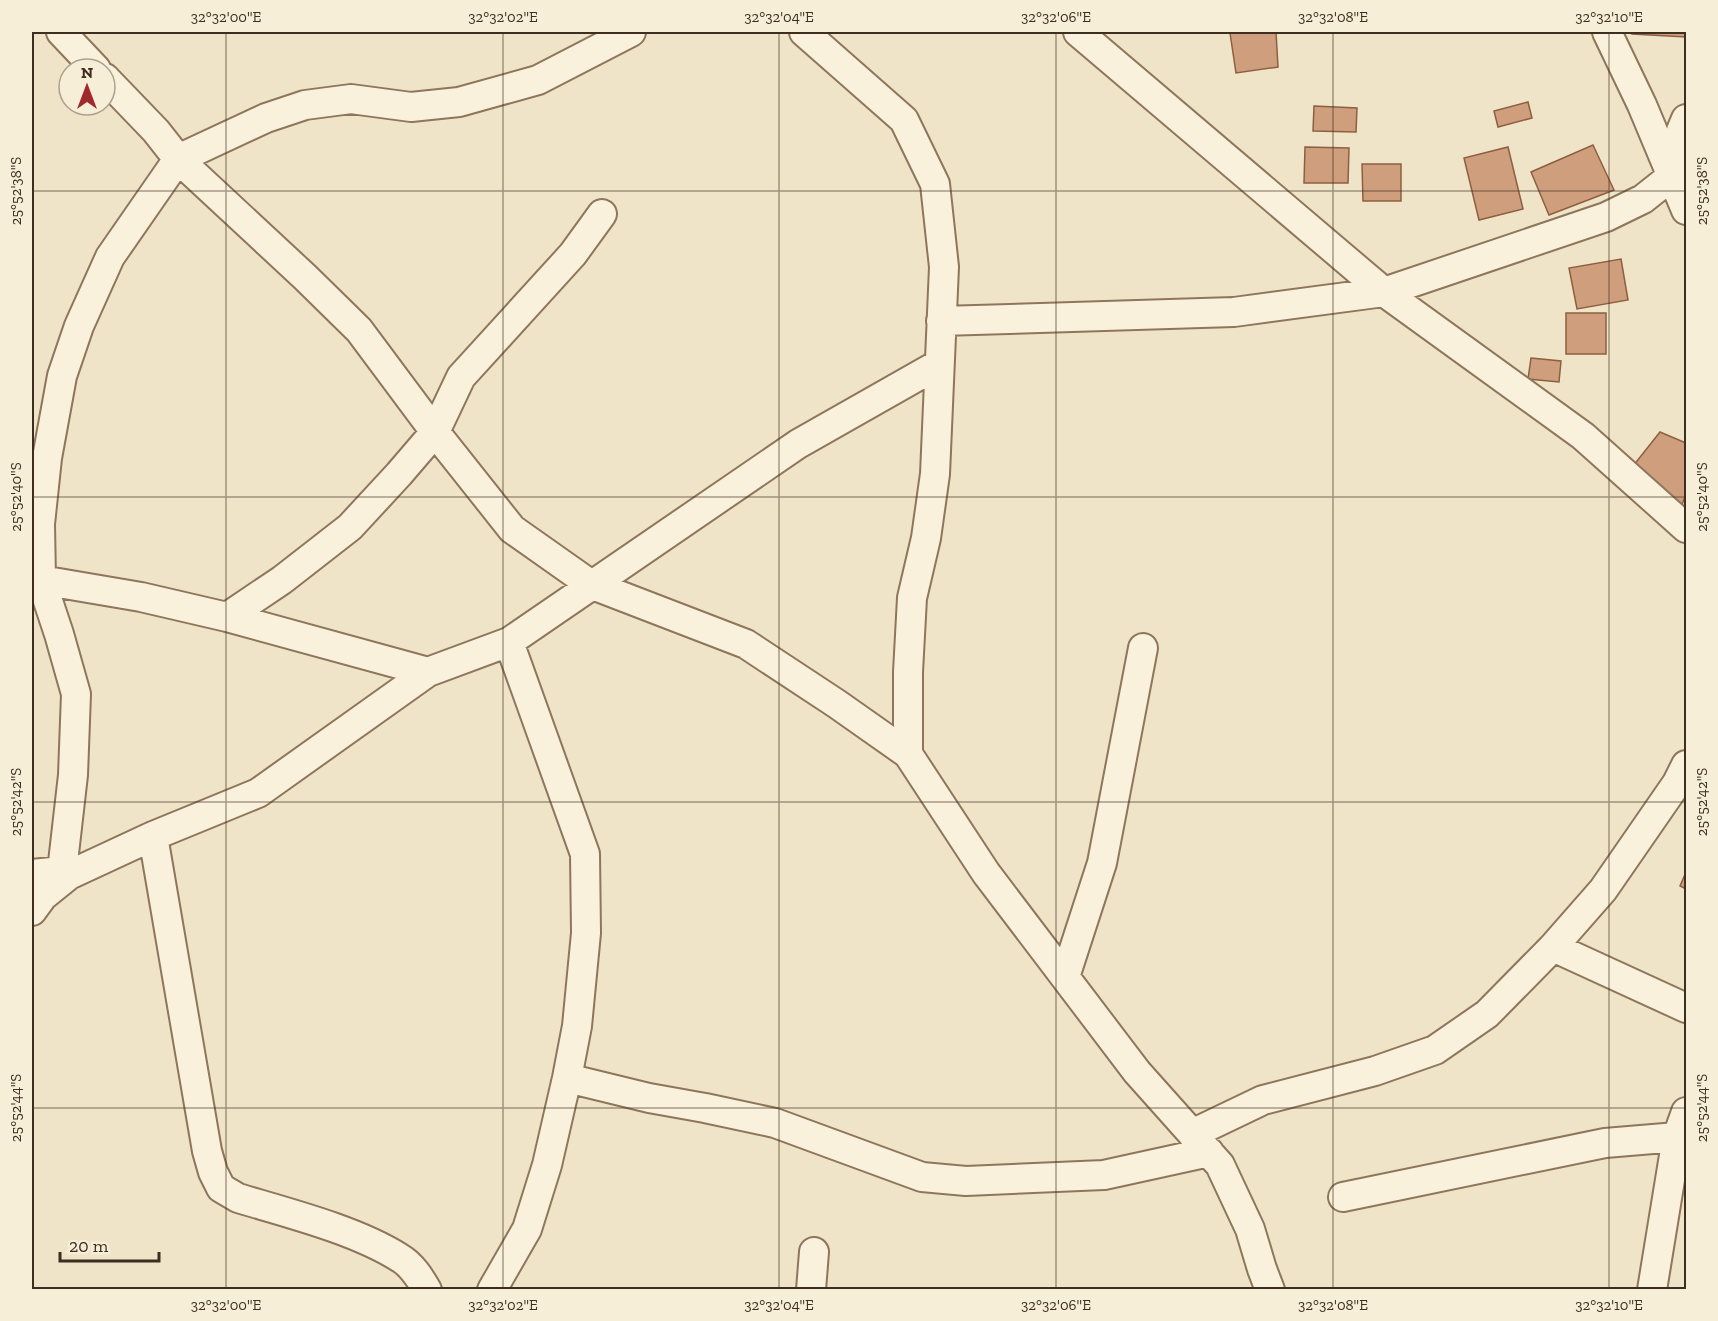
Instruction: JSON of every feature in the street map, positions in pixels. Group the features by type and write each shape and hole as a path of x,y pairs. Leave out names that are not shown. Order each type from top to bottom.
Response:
{"street":[{"path":"61,32 85,57"},
{"path":"32,911 65,873 73,775 76,694 40,591 40,524 47,458 62,376 80,326 110,257 178,159 266,118 305,105 351,99 411,107 459,102 538,80 631,32"},
{"path":"804,32 904,120 934,184 944,267 932,502 912,598 908,672 908,754"},
{"path":"1078,32 1383,292 1583,436 1686,528"},
{"path":"1607,32 1642,105 1686,210"},
{"path":"117,90 156,131 178,159 359,330 435,432 513,529 590,584 746,644 908,754 986,873 1137,1072 1220,1165 1250,1228 1262,1283"},
{"path":"940,321 1234,312 1383,292 1606,217 1643,199 1672,176 1681,131 1686,119"},
{"path":"227,617 282,580 350,526 399,474 435,432 461,377 508,322 573,254 602,214"},
{"path":"32,874 65,873 258,793 428,672 508,642 798,444 939,364"},
{"path":"40,591 141,597 227,617 428,672"},
{"path":"492,1290 527,1228 547,1165 577,1026 586,933 585,854 508,642"},
{"path":"1065,977 1102,863 1143,648"},
{"path":"567,1078 649,1098 775,1124 922,1177 966,1181 1104,1175 1201,1143 1263,1100 1375,1071 1435,1050 1486,1014 1553,947 1603,890 1677,783 1686,765"},
{"path":"153,836 207,1151 213,1172 221,1188 238,1198 354,1236 402,1258 427,1290"},
{"path":"1553,947 1686,1008"},
{"path":"1343,1197 1605,1143 1682,1124 1652,1290"},
{"path":"811,1290 814,1252"}],"building":[{"path":"1276,32 1278,67 1236,73 1230,33"},
{"path":"1632,32 1686,32 1686,37 1632,34"},
{"path":"1528,102 1532,118 1498,127 1494,111"},
{"path":"1314,106 1357,108 1356,132 1313,131"},
{"path":"1593,145 1614,190 1549,215 1531,172"},
{"path":"1305,147 1349,148 1348,183 1304,183"},
{"path":"1508,147 1523,209 1479,220 1464,158"},
{"path":"1362,164 1401,164 1401,201 1363,201"},
{"path":"1621,259 1628,300 1577,309 1569,268"},
{"path":"1566,313 1606,313 1606,354 1566,354"},
{"path":"1531,358 1561,361 1559,382 1528,379"},
{"path":"1660,432 1686,443 1686,494 1680,510 1629,471"},
{"path":"1686,872 1686,889 1680,886"}]}
